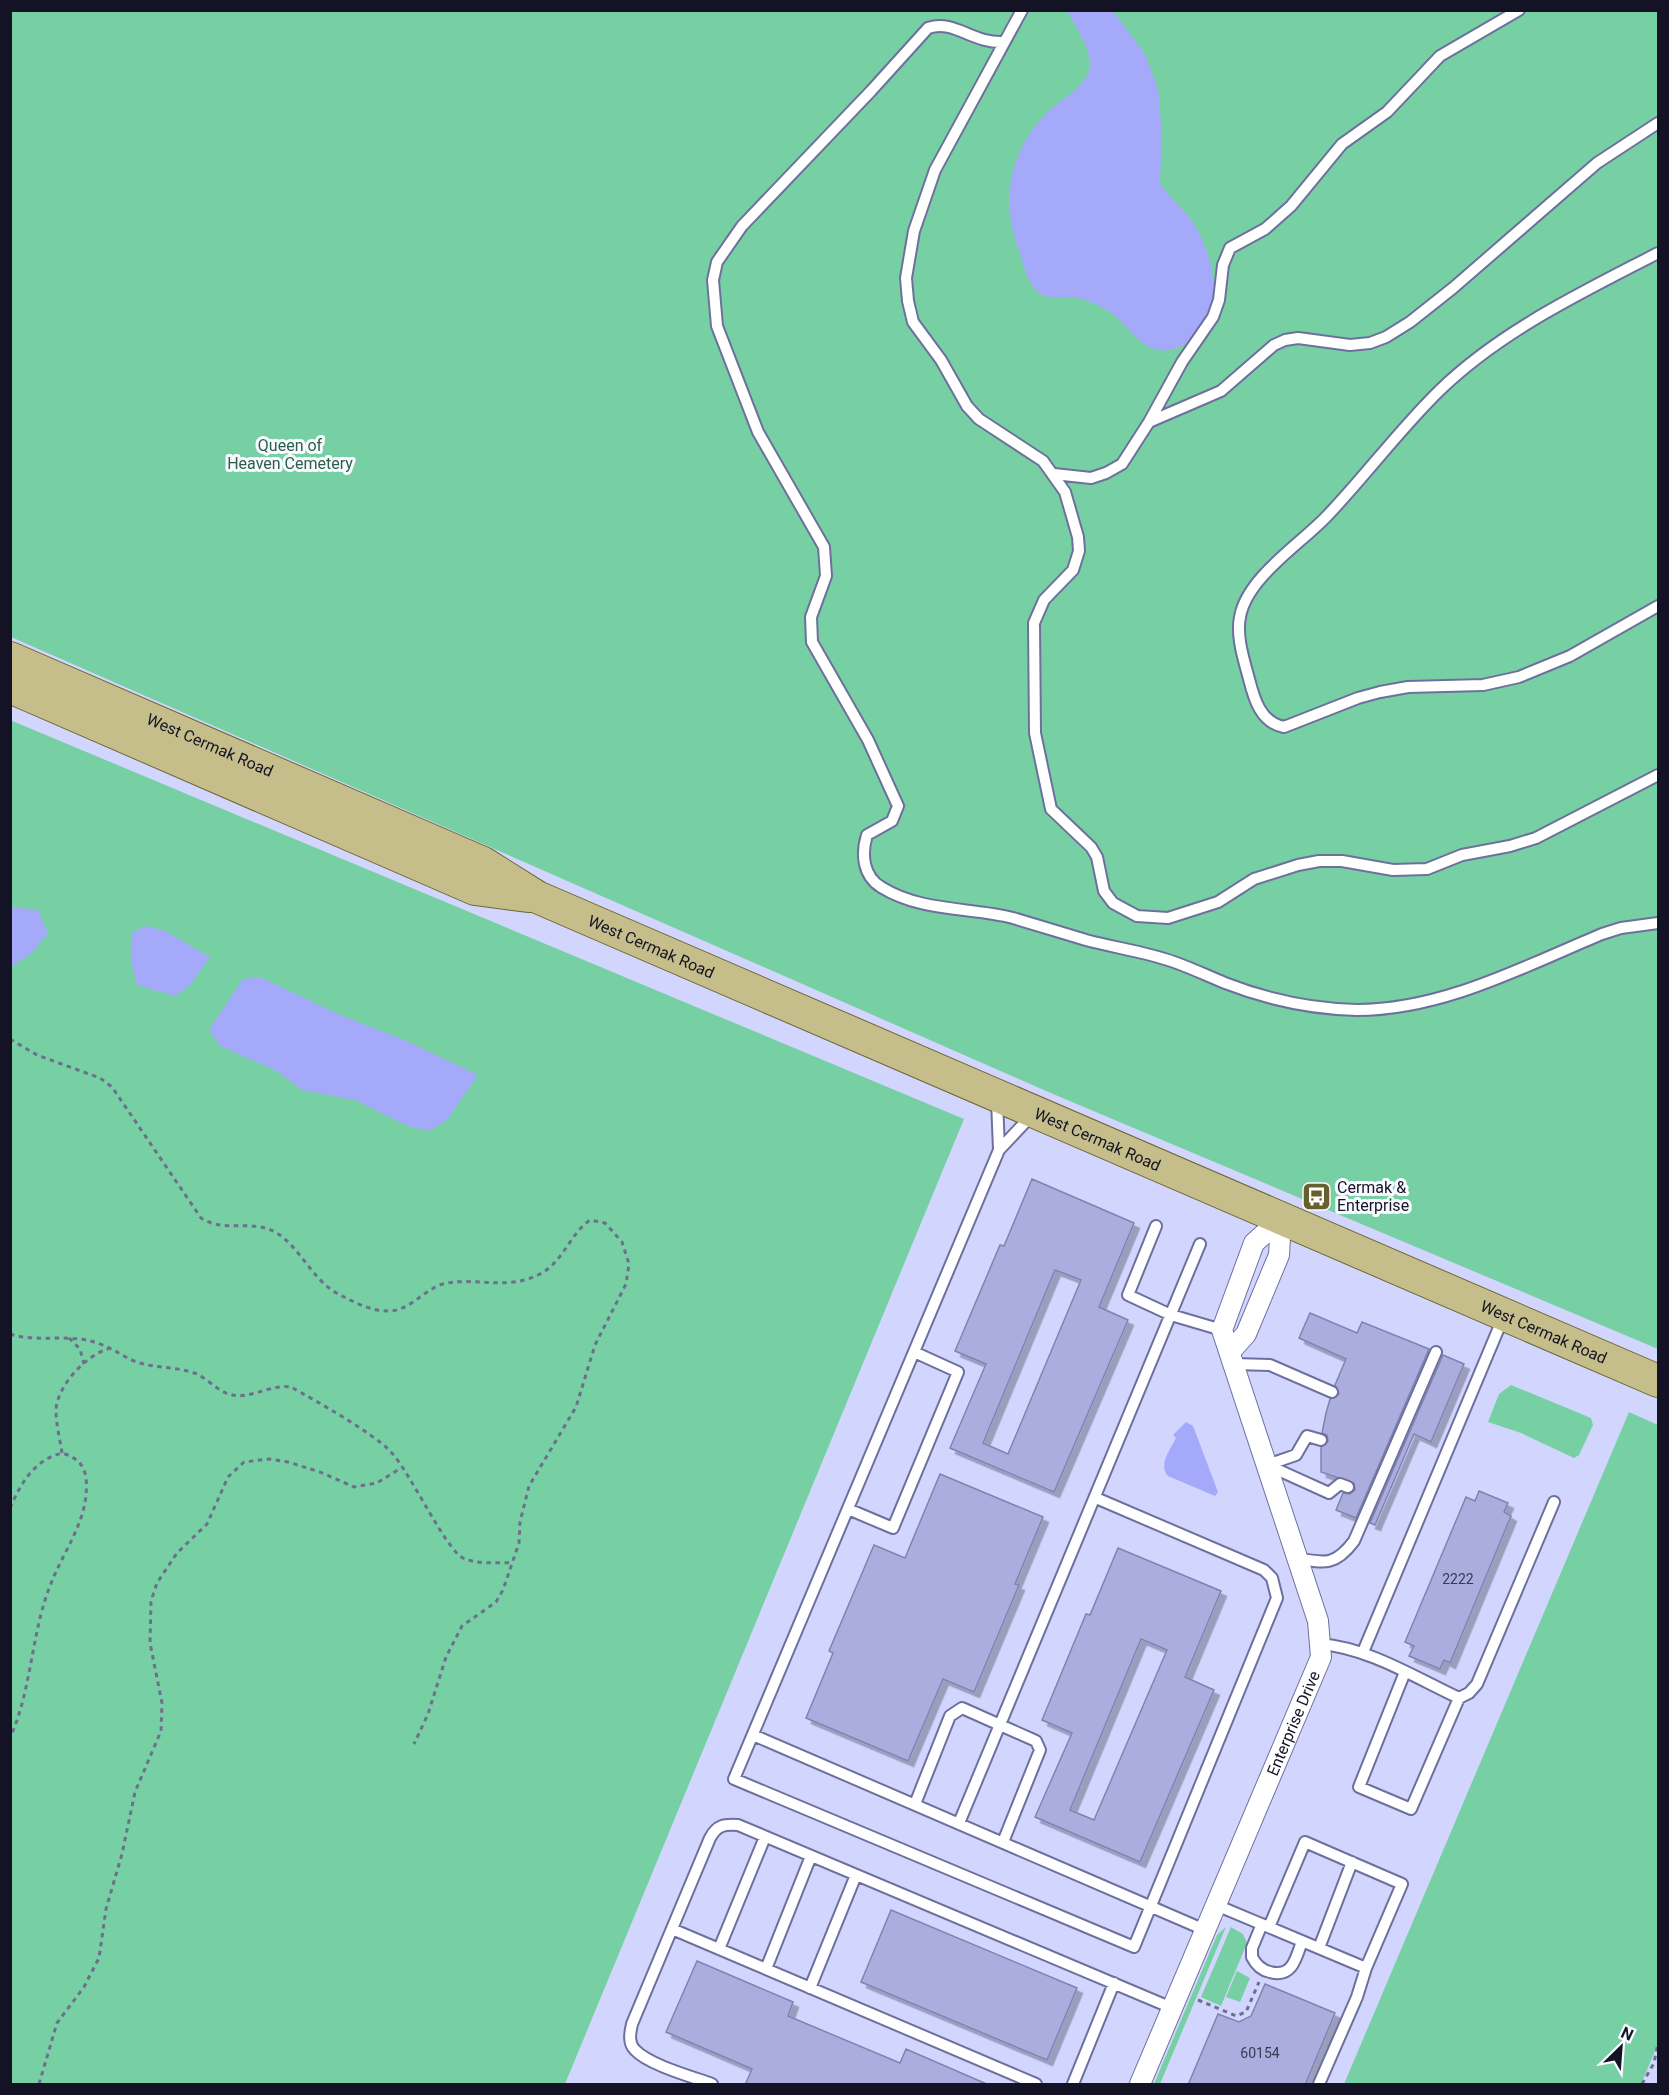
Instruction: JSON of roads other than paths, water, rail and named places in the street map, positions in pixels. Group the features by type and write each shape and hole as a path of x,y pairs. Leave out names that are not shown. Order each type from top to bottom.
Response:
{"main road":[{"name":"West Cermak Road","path":"10,658 483,863 537,897 1281,1220 1659,1381"},
{"name":"West Cermak Road","path":"10,687 475,889 537,897"}],"street":[{"path":"1222,1330 1254,1243 1281,1220"},
{"path":"1232,1358 1246,1334 1279,1255 1281,1220"},
{"name":"Enterprise Drive","path":"1140,2085 1321,1657 1318,1621 1222,1330"}],"lane":[{"path":"1022,10 948,142 931,180 914,231 906,278 908,301 913,322 941,360 967,406 979,418 1043,461 1065,492 1079,551 1073,570 1044,600 1034,623 1035,733 1051,809 1091,847 1097,857 1104,891 1124,911 1153,918 1185,915 1218,902 1254,879 1273,871 1319,861 1342,861 1393,870 1427,869 1462,855 1510,846 1536,838 1659,775"},
{"path":"1054,474 1090,478 1107,473 1122,464 1149,422 1166,389 1214,317 1219,300 1223,265 1230,248 1265,229 1291,206 1342,144 1387,112 1440,56 1519,10"},
{"path":"1004,42 989,43 946,26 928,28 742,226 717,262 713,280 717,326 748,406 759,432 824,547 826,576 811,617 812,642 868,740 898,806 892,821 867,836 863,847 863,862 869,874 878,886 916,902 1012,918 1161,958 1226,983 1291,1002 1358,1010 1388,1008 1448,995 1476,986 1602,934 1621,928 1659,923"},
{"path":"1149,422 1221,392 1275,345 1285,340 1298,338 1350,345 1370,343 1386,337 1410,322 1461,281 1598,163 1659,123"},
{"path":"1659,253 1573,297 1525,325 1480,356 1441,389 1328,515 1275,563 1253,589 1240,616 1239,633 1256,702 1270,722 1284,728 1339,705 1380,692 1408,687 1483,685 1519,677 1570,656 1659,606"},
{"path":"997,1096 999,1150"},
{"path":"1034,1113 999,1150 734,1779 1134,1947 1275,1608 1276,1589 1272,1578 1263,1570 1096,1498"},
{"path":"1156,1226 1128,1295 1171,1316 1222,1330"},
{"path":"959,1823 1200,1244"},
{"path":"1363,1652 1504,1315"},
{"path":"848,1509 893,1528 958,1372 914,1352"},
{"path":"1298,1558 1323,1563 1343,1556 1354,1541 1436,1352"},
{"path":"1232,1358 1270,1365 1332,1392"},
{"path":"1267,1465 1296,1455 1307,1436 1321,1440"},
{"path":"1267,1465 1329,1493 1340,1484 1348,1487"},
{"path":"1405,1672 1359,1787 1411,1809 1459,1698 1469,1694 1477,1684 1554,1502"},
{"path":"1320,1644 1346,1646 1363,1652 1459,1698"},
{"path":"915,1804 950,1716 956,1710 962,1708 1001,1723 1036,1741 1040,1750 1003,1842"},
{"path":"753,1735 1152,1905 1205,1930"},
{"path":"712,2085 647,2058 635,2050 629,2037 632,2024 714,1830 725,1824 738,1825 1172,2008"},
{"path":"719,1949 765,1837"},
{"path":"1302,1941 1288,1971 1279,1975 1265,1971 1252,1958 1252,1948 1266,1926 1305,1842 1402,1884 1319,2085"},
{"path":"766,1969 811,1856"},
{"path":"1319,1948 1352,1863"},
{"path":"810,1988 856,1875"},
{"path":"1216,1905 1366,1968"},
{"path":"672,1929 1036,2085"},
{"path":"1073,2085 1114,1983"}],"water":[{"path":"1067,11 1113,11 1145,54 1158,89 1162,134 1160,183 1198,231 1210,261 1213,277 1210,309 1203,324 1193,338 1174,349 1157,350 1145,345 1113,314 1092,302 1077,298 1054,298 1043,295 1034,288 1023,265 1010,210 1012,174 1017,157 1036,125 1080,85 1089,72 1087,50"},
{"path":"11,907 38,910 48,933 32,953 11,967"},
{"path":"146,926 165,931 210,957 190,985 175,996 137,985 131,958 131,945 133,932"},
{"path":"260,977 340,1015 402,1039 478,1075 447,1120 429,1131 408,1126 355,1100 302,1090 275,1070 220,1046 209,1030 243,979"},
{"path":"1186,1422 1193,1426 1218,1492 1215,1496 1168,1476 1165,1472 1166,1457 1176,1438 1173,1435"}],"place":[{"name":"Cermak & Enterprise","path":"1316,1196"}],"park label":[{"name":"Queen of Heaven Cemetery","path":"290,454"}]}
